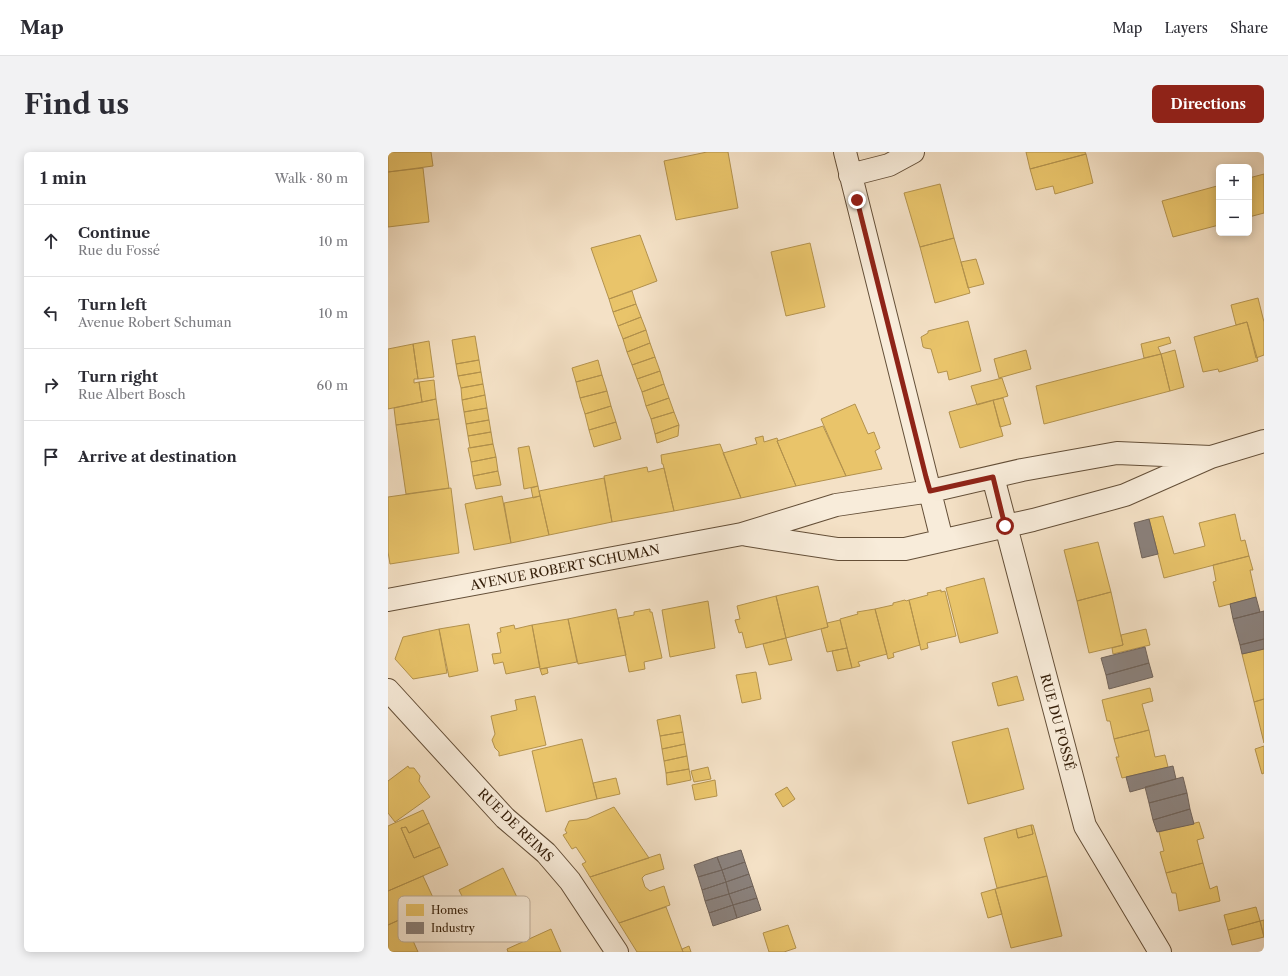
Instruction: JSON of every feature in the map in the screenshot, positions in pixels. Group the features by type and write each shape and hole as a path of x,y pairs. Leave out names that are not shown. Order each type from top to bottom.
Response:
{"street":[{"path":"845,152 942,540"},
{"path":"850,175 889,166 913,152"},
{"name":"AVENUE ROBERT SCHUMAN","path":"742,534 838,548 905,549 1033,520 1125,495 1211,457 1264,441"},
{"name":"AVENUE ROBERT SCHUMAN","path":"388,600 742,534 836,505 930,491 1117,453 1211,457"},
{"name":"RUE DU FOSSÉ","path":"993,477 1085,826 1160,952"},
{"name":"RUE DE REIMS","path":"388,690 505,818 546,853 570,881 617,952"}],"building: Homes":[{"path":"388,152 431,152 433,166 388,172"},
{"path":"707,152 728,152 738,208 676,220 664,161"},
{"path":"1026,152 1085,152 1086,154 1030,169"},
{"path":"1086,154 1093,183 1055,194 1053,186 1036,190 1030,169"},
{"path":"423,168 429,222 388,227 388,172"},
{"path":"1264,174 1264,213 1252,216 1252,200 1252,177"},
{"path":"940,184 954,238 920,247 904,193"},
{"path":"1216,186 1216,226 1173,237 1162,201"},
{"path":"640,235 657,281 609,299 591,248"},
{"path":"954,238 970,293 935,303 920,247"},
{"path":"810,243 825,307 786,316 771,252"},
{"path":"976,259 984,284 968,288 961,262"},
{"path":"632,291 636,304 613,312 609,299"},
{"path":"1258,298 1264,322 1264,355 1256,358 1247,322 1236,325 1231,305"},
{"path":"636,304 641,317 618,326 613,312"},
{"path":"641,317 646,330 623,339 618,326"},
{"path":"968,321 981,371 949,380 947,371 938,373 931,349 923,347 921,337 928,333 928,331"},
{"path":"1247,322 1258,361 1219,372 1218,369 1203,372 1194,337"},
{"path":"646,330 650,343 627,352 623,339"},
{"path":"475,336 479,360 456,364 452,340"},
{"path":"1169,337 1171,343 1158,347 1161,354 1144,358 1141,344"},
{"path":"429,341 434,377 418,379 413,344"},
{"path":"650,343 655,357 632,365 627,352"},
{"path":"413,344 418,379 414,379 414,383 419,382 422,402 388,409 388,349"},
{"path":"1026,350 1031,369 999,378 994,359"},
{"path":"1175,350 1184,387 1170,391 1161,354"},
{"path":"1161,354 1170,391 1044,424 1036,386"},
{"path":"655,357 660,371 637,379 632,365"},
{"path":"479,360 481,372 458,376 456,364"},
{"path":"598,360 602,375 576,382 572,368"},
{"path":"660,371 664,384 642,392 637,379"},
{"path":"481,372 483,384 461,388 458,376"},
{"path":"602,375 607,391 580,398 576,382"},
{"path":"1002,378 1008,396 977,405 971,386"},
{"path":"434,380 436,399 422,402 419,382"},
{"path":"483,384 485,395 462,400 461,388"},
{"path":"664,384 669,398 646,406 642,392"},
{"path":"607,391 611,406 585,414 580,398"},
{"path":"485,395 487,408 464,412 462,400"},
{"path":"669,398 674,412 651,419 646,406"},
{"path":"1003,398 1011,424 1000,427 993,400"},
{"path":"436,399 439,419 396,425 394,408"},
{"path":"993,400 1003,436 960,448 949,412"},
{"path":"855,404 868,434 874,432 880,448 875,451 882,469 846,476 821,419"},
{"path":"611,406 616,422 589,430 585,414"},
{"path":"487,408 489,420 466,424 464,412"},
{"path":"674,412 679,425 655,434 651,419"},
{"path":"439,419 449,488 406,494 396,425"},
{"path":"489,420 491,432 468,436 466,424"},
{"path":"616,422 621,439 594,447 589,430"},
{"path":"679,425 678,436 657,443 655,434"},
{"path":"823,426 846,476 796,486 777,441"},
{"path":"491,432 493,444 470,448 468,436"},
{"path":"763,436 764,442 777,438 796,486 741,498 723,453 757,444 755,438"},
{"path":"493,444 496,457 471,462 468,448"},
{"path":"720,444 741,498 674,511 661,455"},
{"path":"529,446 538,486 524,489 518,448"},
{"path":"496,457 498,471 473,476 471,462"},
{"path":"647,467 648,472 664,468 674,511 612,522 604,476"},
{"path":"498,471 501,485 476,489 473,476"},
{"path":"604,478 612,522 549,535 539,491"},
{"path":"538,486 540,496 533,498 531,488"},
{"path":"451,488 459,553 390,564 388,552 388,497"},
{"path":"502,496 511,543 474,550 465,504"},
{"path":"540,496 549,535 511,543 504,503"},
{"path":"1235,514 1241,541 1245,540 1249,556 1164,578 1149,519 1163,516 1174,554 1205,546 1199,523"},
{"path":"1098,542 1111,592 1077,601 1064,550"},
{"path":"1249,556 1253,570 1250,570 1256,597 1219,607 1213,582 1216,581 1213,565"},
{"path":"984,578 998,633 960,643 946,588"},
{"path":"818,586 828,627 786,638 776,596"},
{"path":"941,590 941,592 945,591 956,636 927,643 928,648 921,650 909,600 928,595 927,593"},
{"path":"1111,592 1123,645 1089,653 1077,601"},
{"path":"776,596 786,638 746,648 742,632 739,633 735,620 740,619 737,606"},
{"path":"909,600 920,645 893,653 894,657 888,659 875,609 893,605 893,603"},
{"path":"708,601 715,648 670,657 662,610"},
{"path":"616,609 626,655 578,664 568,619"},
{"path":"650,609 650,612 652,612 662,658 644,662 645,669 629,672 618,618 634,615 634,612"},
{"path":"875,609 887,654 858,662 860,666 852,668 840,619 858,614 857,612"},
{"path":"568,619 577,662 540,669 532,625"},
{"path":"840,620 847,648 827,652 821,629 828,627 827,623"},
{"path":"469,624 478,671 449,677 439,629"},
{"path":"514,625 515,629 532,625 540,667 506,674 503,662 494,664 492,654 501,653 497,633 501,632 500,628"},
{"path":"439,629 447,673 413,679 395,659 403,637"},
{"path":"1146,629 1150,645 1113,654 1112,648 1123,645 1121,635"},
{"path":"786,638 792,660 769,665 763,644"},
{"path":"847,648 852,668 837,671 832,651"},
{"path":"1264,649 1264,699 1254,702 1242,654"},
{"path":"547,668 548,673 542,675 540,669"},
{"path":"756,672 761,699 742,703 736,675"},
{"path":"1017,676 1024,700 998,706 992,683"},
{"path":"1150,688 1153,701 1142,704 1149,730 1114,739 1110,721 1107,721 1102,700"},
{"path":"535,696 546,745 499,756 499,752 495,748 492,740 495,734 491,716 517,710 515,700"},
{"path":"1264,699 1264,743 1254,702"},
{"path":"680,715 683,732 660,736 657,720"},
{"path":"1008,728 1024,789 968,804 952,742"},
{"path":"1149,730 1155,757 1165,755 1168,767 1122,778 1116,757 1119,757 1114,739"},
{"path":"683,732 685,744 662,749 660,736"},
{"path":"582,739 597,799 546,812 532,751"},
{"path":"685,744 687,756 664,761 662,749"},
{"path":"1264,746 1264,773 1262,774 1255,749"},
{"path":"687,756 689,769 666,773 664,761"},
{"path":"408,766 409,768 414,768 420,776 419,781 430,797 395,822 388,813 388,781"},
{"path":"708,767 711,779 694,782 691,771"},
{"path":"689,769 691,780 667,785 666,773"},
{"path":"616,778 620,794 597,799 593,783"},
{"path":"715,780 717,796 695,800 692,785"},
{"path":"787,787 795,799 783,807 775,794"},
{"path":"614,807 649,858 590,877 582,864 586,862 576,847 572,849 563,835 567,833 565,830 569,821 587,819"},
{"path":"423,810 429,823 409,833 406,827 401,828 414,858 440,847 448,865 388,891 388,826"},
{"path":"1199,822 1204,838 1197,840 1203,863 1166,873 1160,852 1164,851 1159,832"},
{"path":"429,823 440,847 414,858 401,828 406,827 409,833"},
{"path":"1031,825 1033,825 1047,876 997,888 984,838 1016,829 1018,838 1033,834"},
{"path":"1031,825 1033,834 1018,838 1016,829"},
{"path":"660,854 664,869 645,875 642,878 645,887 650,891 664,886 670,905 619,923 590,877"},
{"path":"1203,863 1210,889 1217,886 1220,901 1179,911 1176,893 1172,893 1166,873"},
{"path":"503,868 516,896 462,896 459,890"},
{"path":"423,876 432,896 398,896 398,921 388,925 388,891"},
{"path":"1047,876 1062,936 1011,948 995,889"},
{"path":"995,889 1002,914 988,918 981,893"},
{"path":"666,907 683,952 637,952 619,923"},
{"path":"1256,907 1260,921 1228,930 1224,915"},
{"path":"398,920 398,942 414,942 418,952 388,952 388,925"},
{"path":"1264,920 1264,937 1260,921"},
{"path":"1260,921 1264,937 1232,945 1228,930"},
{"path":"788,925 796,948 784,952 769,952 763,933"},
{"path":"551,929 561,952 508,952 507,949 522,942 530,942 530,939"},
{"path":"689,946 691,952 683,952 682,949"}],"building: Industry":[{"path":"1149,519 1158,554 1142,558 1134,523"},
{"path":"1256,597 1260,612 1233,619 1230,604"},
{"path":"1264,611 1264,639 1240,645 1233,619"},
{"path":"1264,639 1264,649 1242,654 1240,645"},
{"path":"1145,647 1149,663 1106,675 1101,658"},
{"path":"1149,663 1153,677 1109,689 1106,675"},
{"path":"1173,766 1176,779 1130,792 1126,777"},
{"path":"1183,777 1187,793 1149,803 1145,787"},
{"path":"1187,793 1190,809 1153,820 1149,803"},
{"path":"1190,809 1194,824 1157,832 1153,820"},
{"path":"741,850 745,862 722,870 717,857"},
{"path":"717,857 722,870 698,877 694,865"},
{"path":"745,862 749,874 726,882 722,870"},
{"path":"722,870 726,882 702,890 698,877"},
{"path":"749,874 753,886 729,894 726,882"},
{"path":"726,882 729,894 705,901 702,890"},
{"path":"753,886 757,898 733,905 729,894"},
{"path":"729,894 733,905 709,913 705,901"},
{"path":"757,898 761,910 737,918 733,905"},
{"path":"733,905 737,918 713,926 709,913"}],"route":[{"path":"857,200 930,491 993,477 1005,526"}]}
